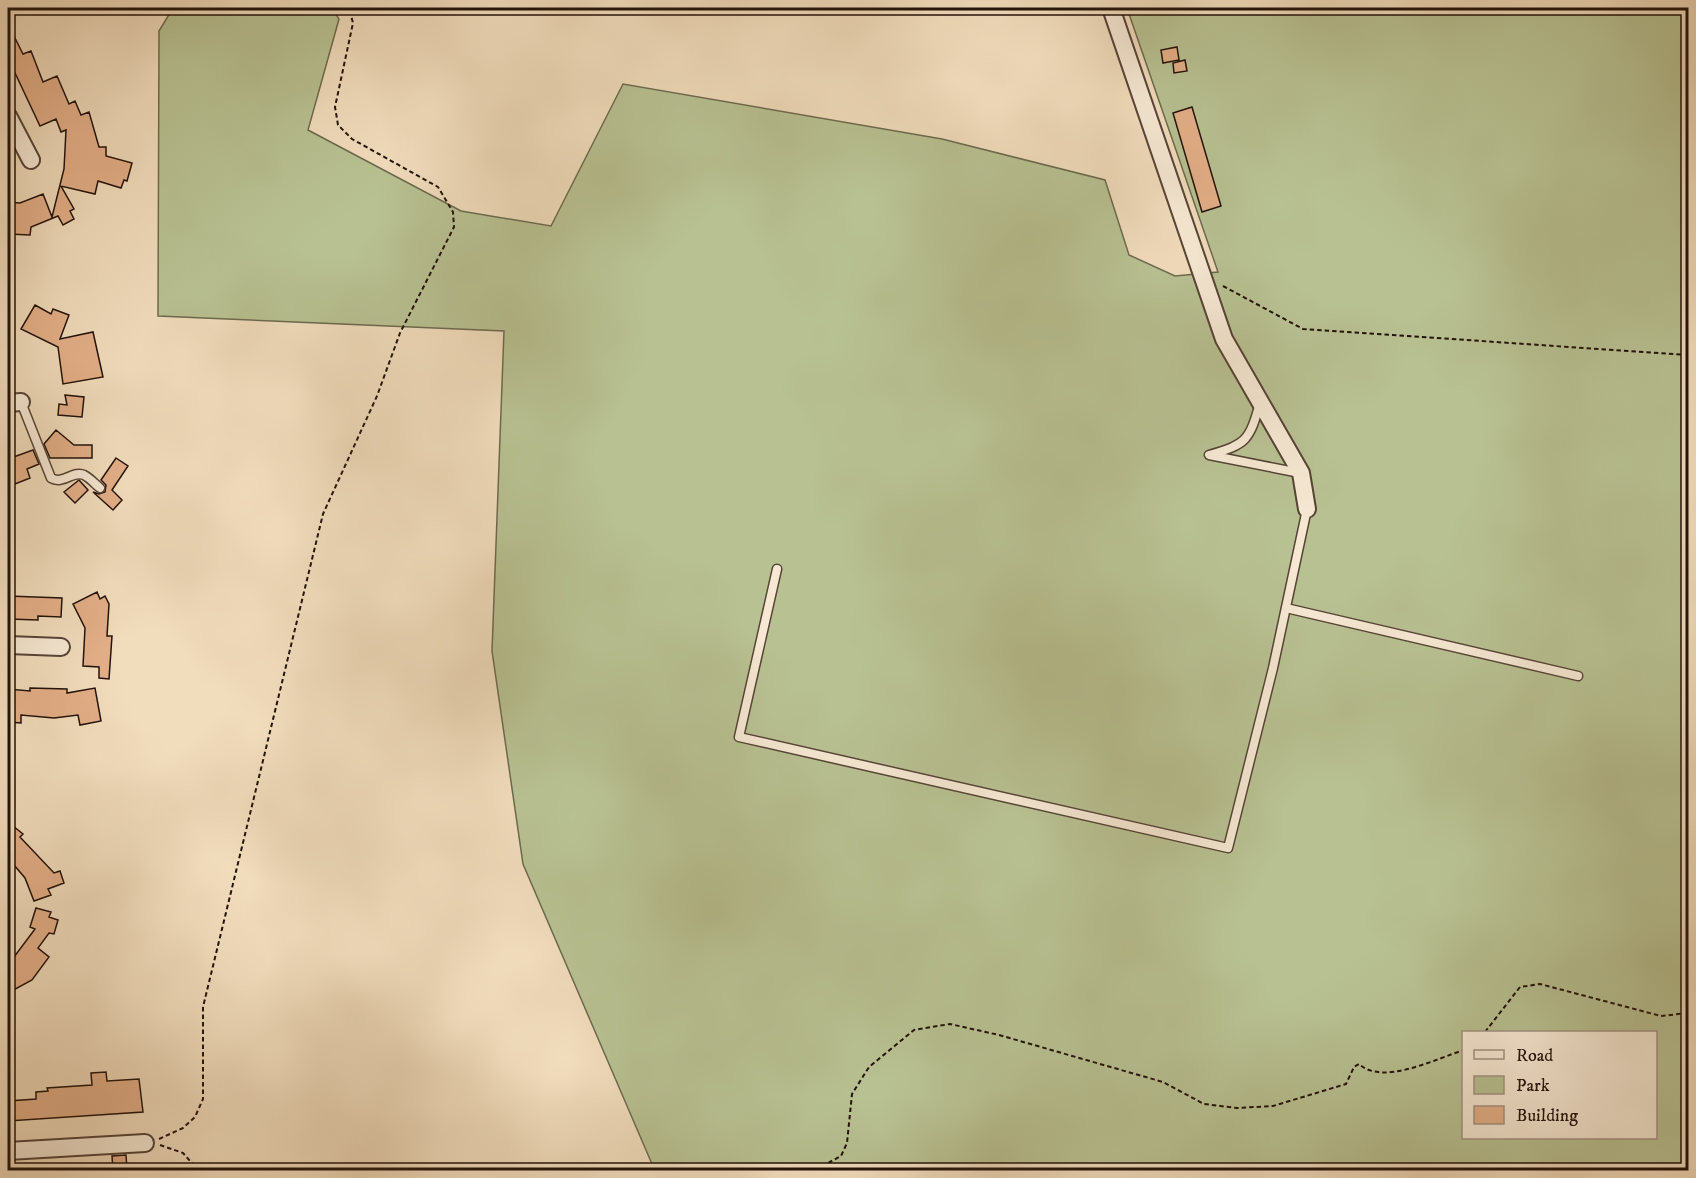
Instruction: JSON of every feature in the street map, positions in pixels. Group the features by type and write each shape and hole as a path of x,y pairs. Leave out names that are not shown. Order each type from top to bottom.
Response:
{"street":[{"path":"1111,8 1224,339 1300,473 1307,509"},
{"path":"8,116 31,160"},
{"path":"8,645 61,647"},
{"path":"8,1151 145,1143"}],"lane":[{"path":"14,403 51,478 64,480 79,474 84,475 100,488"},
{"path":"1260,403 1252,428 1238,446 1209,455 1300,473"},
{"path":"777,569 739,737 1228,848 1286,608 1307,509"},
{"path":"1286,608 1578,676"}],"path":[{"path":"145,1143 166,1137 183,1128 195,1117 203,1099 205,996 323,514 377,396 400,333 454,227 453,212 438,187 352,139 338,125 335,107 353,23 349,8"},
{"path":"1206,290 1220,285 1303,329 1689,355"},
{"path":"1486,1031 1520,987 1540,984 1661,1016 1689,1013"},
{"path":"815,1170 841,1156 847,1143 852,1094 870,1067 914,1030 950,1024 999,1035 1163,1082 1204,1104 1237,1108 1273,1106 1346,1084 1354,1067 1359,1064 1368,1072 1387,1074 1462,1051"},
{"path":"145,1143 183,1153 198,1170"}],"green space":[{"path":"173,8 332,8 339,19 308,130 461,211 551,226 623,84 942,139 1105,180 1129,255 1175,276 1218,272 1127,8 1688,8 1688,1026 1684,1023 1688,1028 1688,1170 636,1170 652,1164 523,864 492,651 504,331 158,316 159,31"}],"building":[{"path":"8,24 23,54 31,51 43,82 57,76 69,104 75,101 81,115 89,112 99,147 106,147 106,156 132,163 127,181 124,180 121,188 98,181 95,194 61,186 74,209 70,211 74,219 63,225 58,216 31,227 30,235 8,234 8,202 20,203 43,194 52,217 64,169 66,130 61,132 56,119 40,126 8,58"},
{"path":"1177,47 1179,60 1163,63 1161,50"},
{"path":"1185,60 1187,71 1174,73 1173,63"},
{"path":"1192,107 1221,206 1202,212 1173,113"},
{"path":"35,305 51,314 53,309 69,315 60,339 93,332 103,377 63,384 58,347 21,329"},
{"path":"65,395 84,397 82,417 58,415 59,404 67,405"},
{"path":"56,430 74,445 92,445 92,458 50,458 44,444"},
{"path":"33,450 39,464 27,469 30,478 15,484 8,459"},
{"path":"116,458 128,466 112,490 122,500 113,510 93,492 99,494 105,492 106,485 101,480"},
{"path":"79,480 88,490 75,503 64,492"},
{"path":"97,592 100,599 105,596 109,604 107,636 112,636 109,679 99,678 99,667 83,666 85,628 73,604"},
{"path":"8,596 62,598 61,617 38,616 38,620 8,619"},
{"path":"30,688 67,689 67,693 95,688 101,721 80,725 78,715 54,718 21,715 21,723 8,722 8,689 30,691"},
{"path":"8,822 23,834 20,837 54,873 60,871 64,883 48,889 51,895 34,901 25,878 8,858"},
{"path":"36,908 51,912 49,917 58,920 54,934 49,933 38,948 49,957 32,980 8,993 8,965 35,929 30,927"},
{"path":"106,1072 107,1081 139,1079 143,1112 8,1121 8,1101 36,1099 36,1092 48,1091 47,1088 92,1085 91,1073"},
{"path":"126,1155 127,1170 113,1170 112,1156"}]}
